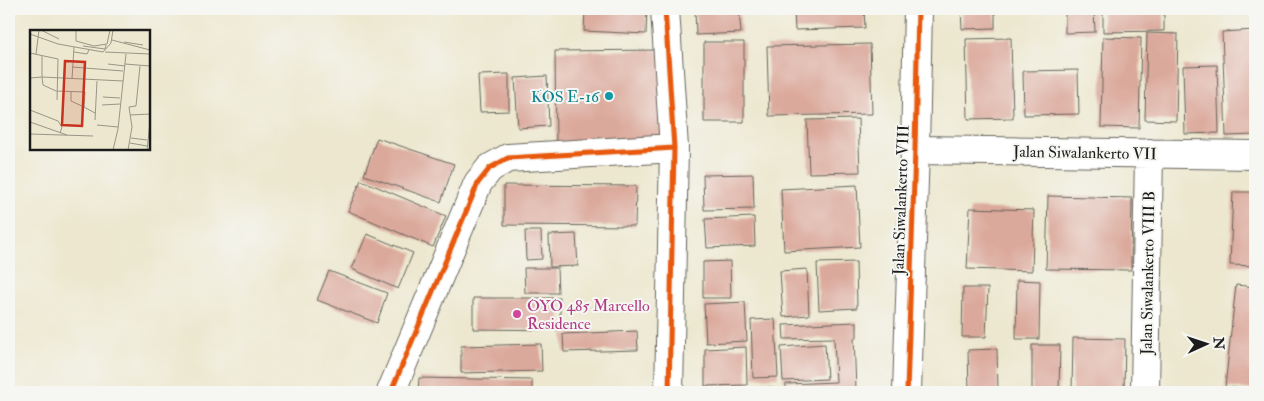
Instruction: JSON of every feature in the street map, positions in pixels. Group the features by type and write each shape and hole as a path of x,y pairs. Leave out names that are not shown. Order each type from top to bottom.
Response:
{"street":[{"path":"665,9 674,148 669,392"},
{"name":"Jalan Siwalankerto VIII","path":"907,392 918,9"},
{"path":"391,392 478,183 490,168 508,158 674,148"},
{"name":"Jalan Siwalankerto VII","path":"915,150 1255,154"},
{"name":"Jalan Siwalankerto VIII B","path":"1145,392 1149,153"}],"building":[{"path":"585,9 647,9 646,34 584,31"},
{"path":"695,9 739,9 741,33 696,35"},
{"path":"794,9 864,9 865,28 795,30"},
{"path":"961,9 995,9 995,28 962,29"},
{"path":"1065,9 1094,9 1095,32 1065,33"},
{"path":"1103,9 1164,9 1164,31 1103,32"},
{"path":"1255,30 1255,135 1226,136 1222,32"},
{"path":"1147,33 1178,34 1176,121 1145,120"},
{"path":"1103,37 1141,38 1139,128 1101,127"},
{"path":"1011,38 1013,118 968,119 966,39"},
{"path":"704,42 744,42 744,122 704,122"},
{"path":"870,44 872,114 769,116 767,46"},
{"name":"KOS E-16","path":"662,50 663,141 556,143 555,51"},
{"path":"1217,65 1219,133 1185,134 1183,66"},
{"path":"1078,70 1079,114 1024,115 1023,71"},
{"path":"509,74 509,111 480,112 478,75"},
{"path":"547,76 549,126 518,128 515,78"},
{"path":"858,119 860,172 809,173 807,120"},
{"path":"377,138 454,164 441,202 364,175"},
{"path":"753,174 754,209 704,210 703,175"},
{"path":"361,180 446,216 433,247 348,211"},
{"path":"504,185 636,186 635,226 504,225"},
{"path":"857,185 860,247 784,251 781,189"},
{"path":"1233,192 1255,192 1255,266 1230,265"},
{"path":"1048,196 1132,198 1131,270 1046,269"},
{"path":"970,208 1034,210 1032,271 967,269"},
{"path":"754,217 755,246 707,248 705,219"},
{"path":"525,231 541,231 542,259 526,260"},
{"path":"367,234 413,253 398,289 352,269"},
{"path":"576,234 578,266 550,267 549,235"},
{"path":"730,261 731,298 703,298 703,262"},
{"path":"856,262 857,308 819,310 817,263"},
{"path":"524,268 557,268 558,293 525,293"},
{"path":"807,269 809,315 783,317 780,271"},
{"path":"329,271 387,293 377,323 317,300"},
{"path":"1017,280 1040,281 1039,339 1016,339"},
{"path":"1236,285 1255,287 1255,390 1225,387"},
{"path":"963,288 988,288 986,337 962,337"},
{"name":"OYO 485 Marcello Residence","path":"473,298 560,298 560,330 473,329"},
{"path":"745,302 747,341 706,343 704,304"},
{"path":"775,319 778,377 753,378 751,320"},
{"path":"857,322 857,338 854,338 856,389 786,392 786,384 836,382 834,338 784,339 783,325"},
{"path":"637,331 638,350 564,352 563,334"},
{"path":"1073,338 1125,339 1124,392 1072,392"},
{"path":"541,344 542,371 461,373 461,346"},
{"path":"825,344 827,379 783,381 781,347"},
{"path":"1032,345 1060,345 1059,392 1032,392"},
{"path":"746,347 747,385 705,386 705,349"},
{"path":"997,349 998,392 969,392 968,350"},
{"path":"419,378 532,380 532,392 418,392"},
{"path":"773,387 774,392 705,392 705,389"}],"cycle path":[{"path":"665,9 674,148 669,392"},
{"path":"907,392 918,9"},
{"path":"391,392 478,183 490,168 508,158 674,148"}],"place":[{"name":"KOS E-16","path":"609,96"},
{"name":"OYO 485 Marcello Residence","path":"517,314"}]}
